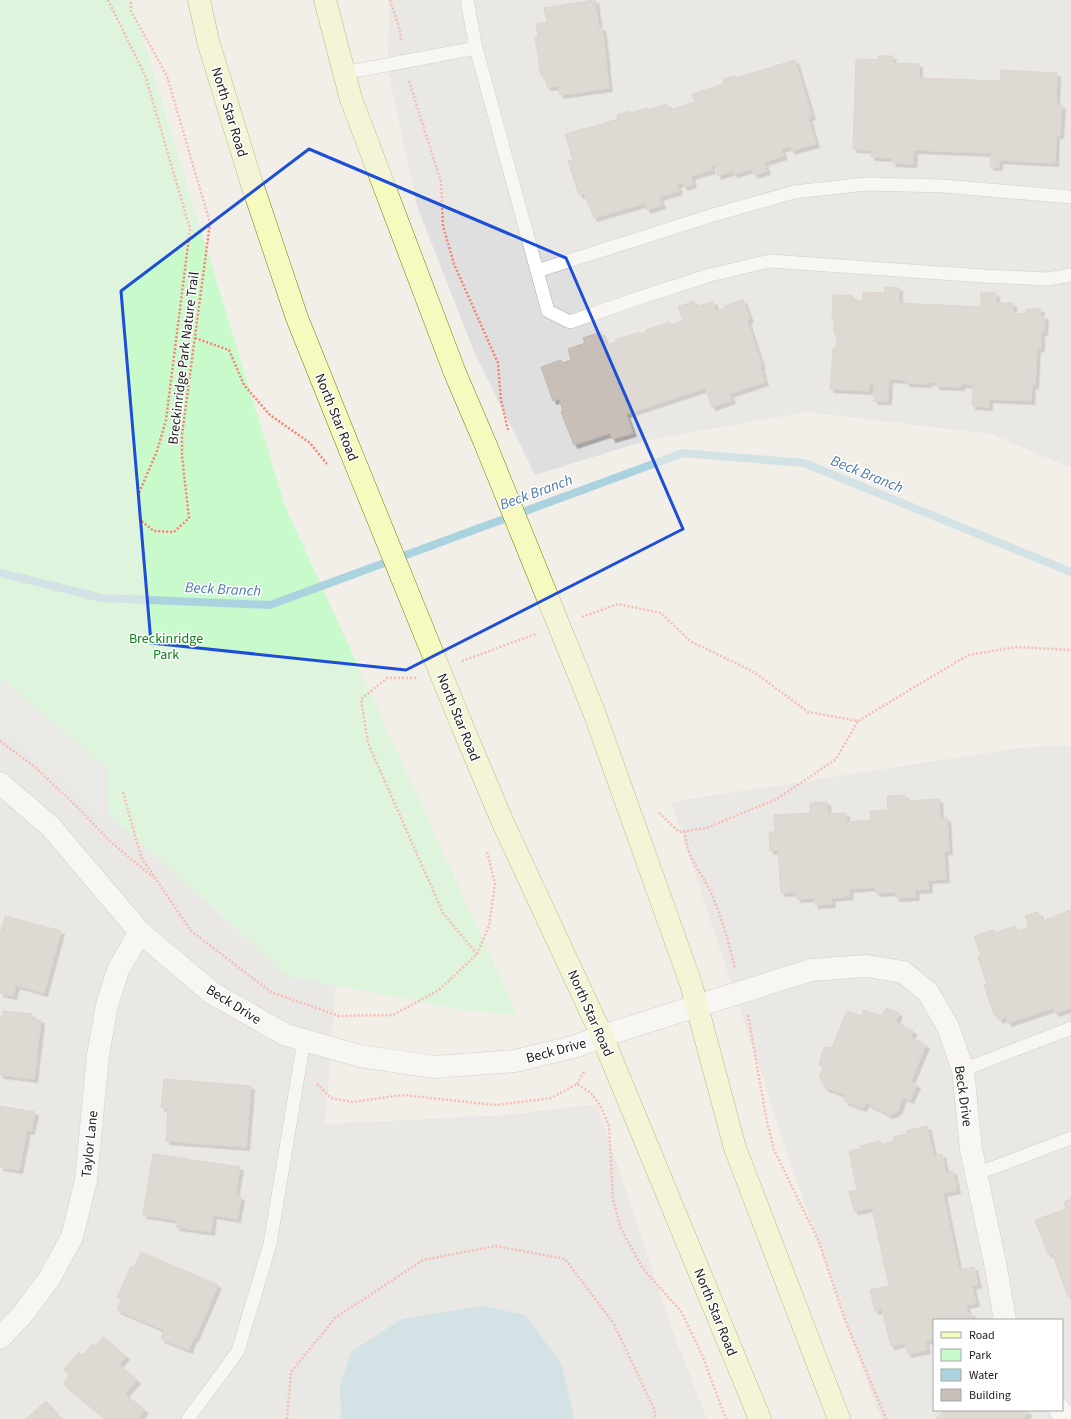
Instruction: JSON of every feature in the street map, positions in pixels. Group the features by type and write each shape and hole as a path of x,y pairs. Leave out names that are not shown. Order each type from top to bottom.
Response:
{"main road":[{"name":"North Star Road","path":"199,0 208,41 250,178 297,318 463,728 504,825 602,1036 760,1419"},
{"path":"325,0 351,98 444,343 594,712 688,977 735,1148 839,1419"}],"street":[{"name":"Beck Drive","path":"0,783 50,826 140,932 212,993 286,1035 360,1056 434,1068 515,1061 577,1046 602,1036 812,970 867,966 903,972 928,992 948,1028 963,1070 971,1148 996,1268 1005,1319"},
{"name":"Taylor Lane","path":"0,1338 23,1314 49,1279 72,1237 86,1180 98,1055 107,1005 118,970 140,932"}],"lane":[{"path":"467,0 476,48 548,311 570,322 710,275 770,261 983,276 1048,278 1071,275"},
{"path":"344,73 476,48"},
{"path":"537,270 710,216 794,192 866,184 944,186 1071,197"},
{"path":"963,1070 1071,1028"},
{"path":"188,1419 238,1351 270,1244 304,1040"},
{"path":"976,1174 1071,1138"}],"path":[{"name":"Breckinridge Park Nature Trail","path":"108,0 145,75 190,229 166,420 157,451 139,493 139,519 154,530 174,532 189,518 182,456 182,435 210,223 167,76 131,11 131,0"},
{"path":"390,0 400,30 402,62 441,182 443,226 454,264 498,363 502,400 509,432"},
{"path":"195,338 230,350 244,385 270,415 310,442 327,464"},
{"path":"581,618 618,604 661,613 690,641 754,672 808,712 858,721"},
{"path":"461,662 543,631"},
{"path":"657,807 659,814 679,832 706,828 777,800 836,759 858,721 968,655 1016,647 1071,650"},
{"path":"416,678 387,678 361,699 368,743 443,913 477,954"},
{"path":"0,741 35,768 74,804 112,843 156,880"},
{"path":"123,792 141,857 191,931 271,992 339,1016 393,1015 439,990 477,954 489,926 495,884 485,845"},
{"path":"685,831 687,850 696,869 712,894 732,955 740,993 747,1012 767,1122 774,1150 819,1242 845,1320 886,1419"},
{"path":"300,1063 307,1068 316,1083 331,1098 352,1102 403,1095 494,1105 551,1098 578,1084 592,1093 600,1105 609,1126 613,1199 621,1229 643,1269 681,1311 702,1355 726,1419"},
{"path":"287,1419 291,1372 335,1318 423,1260 496,1246 565,1259 614,1324 654,1409 656,1419"}],"highlighted area":[{"path":"309,149 566,258 683,529 406,670 151,643 121,291"}],"shaded area":[{"path":"389,0 1071,0 1071,468 991,434 807,412 648,440 535,475 475,354 417,206 388,71"},
{"path":"1,678 107,769 109,821 0,729"},
{"path":"0,723 146,847 288,976 336,985 325,1124 508,1115 597,1104 670,1324 707,1419 0,1419"},
{"path":"1071,745 1071,1419 882,1419 877,1410 798,1184 671,802 1019,748"}],"green space":[{"name":"Breckinridge Park","path":"0,0 131,0 285,506 518,1016 451,1008 288,976 146,847 0,724"}],"water":[{"path":"483,1306 525,1315 562,1365 574,1419 341,1419 340,1387 351,1352 402,1319"}],"building":[{"path":"595,0 599,28 602,27 609,88 560,95 559,86 547,87 545,75 541,76 535,37 538,37 536,24 547,22 544,8"},
{"path":"878,56 893,56 892,63 919,64 919,78 1000,81 1001,70 1057,73 1056,104 1062,105 1060,135 1056,135 1055,163 999,160 999,167 990,167 991,153 914,150 913,164 892,163 893,158 871,157 871,150 853,149 856,59 878,60"},
{"path":"795,60 812,116 808,117 816,144 791,151 790,146 781,149 784,156 764,162 767,171 754,175 752,169 734,174 733,171 718,176 715,164 710,166 712,170 691,176 693,184 684,187 682,182 677,184 679,191 659,197 662,205 647,210 645,203 594,218 584,193 579,195 568,161 573,160 565,134 618,119 617,115 630,111 631,113 648,108 648,110 667,104 669,110 695,102 692,94 724,84 723,79 735,76 736,78"},
{"path":"885,287 899,288 899,303 981,307 981,292 996,293 996,303 1013,303 1013,313 1025,314 1026,309 1041,309 1040,316 1045,316 1044,332 1041,332 1041,348 1037,348 1035,385 1032,385 1031,401 989,399 989,407 972,406 973,385 961,384 961,387 936,386 936,382 928,382 928,384 906,383 906,380 889,379 888,401 874,401 874,383 870,383 869,391 830,389 833,348 836,348 837,334 834,334 834,319 832,319 833,295 853,296 853,301 863,301 863,292 884,293"},
{"path":"743,300 750,319 747,320 762,366 760,366 765,382 729,394 732,400 712,407 705,388 626,414 633,433 612,439 610,433 574,445 561,412 563,411 559,399 553,401 541,367 561,360 562,363 571,360 568,349 585,343 583,338 601,332 606,345 616,342 615,340 640,332 641,334 647,331 646,330 669,322 670,325 683,321 678,307 694,301 696,307 713,301 716,311 725,308 724,306"},
{"path":"905,795 906,801 939,799 940,819 947,818 949,851 944,851 946,879 928,880 929,889 915,890 916,897 896,898 896,892 876,893 875,887 849,889 850,896 831,898 832,904 815,905 814,898 797,899 796,892 781,893 778,850 770,851 769,832 775,832 774,815 810,813 810,803 827,802 828,814 846,813 846,822 871,820 870,811 888,810 887,796"},
{"path":"1071,910 1071,1008 1055,1013 1053,1008 1008,1023 1006,1017 999,1020 997,1014 994,1015 984,985 987,984 978,957 981,955 974,936 994,930 995,933 1015,926 1017,932 1029,927 1025,916 1038,912 1042,921"},
{"path":"5,916 61,931 44,993 16,985 13,996 0,993 0,935"},
{"path":"886,1008 899,1013 896,1022 913,1031 911,1037 926,1045 911,1081 917,1085 910,1100 903,1097 898,1111 890,1115 866,1103 863,1108 844,1101 846,1095 825,1088 819,1076 824,1067 819,1065 824,1047 832,1048 847,1011 862,1016 863,1010 882,1016"},
{"path":"3,1011 32,1014 31,1019 41,1020 34,1079 0,1075 0,1016 3,1016"},
{"path":"164,1079 251,1086 246,1147 166,1141 168,1108 161,1107"},
{"path":"0,1106 35,1112 31,1131 27,1130 19,1170 0,1167"},
{"path":"927,1126 934,1156 942,1154 946,1173 953,1171 957,1190 943,1193 959,1270 974,1267 978,1284 972,1286 976,1303 966,1305 968,1314 971,1313 972,1319 933,1319 933,1339 925,1341 927,1350 908,1354 905,1343 891,1346 882,1309 875,1311 870,1290 889,1286 872,1208 854,1211 849,1191 857,1190 849,1151 860,1149 860,1146 881,1141 882,1144 894,1141 893,1137 907,1134 906,1131"},
{"path":"153,1154 240,1167 235,1196 241,1197 237,1219 213,1215 211,1232 176,1227 177,1220 143,1215"},
{"path":"1071,1199 1071,1296 1068,1297 1052,1253 1048,1254 1035,1220 1066,1209 1064,1202"},
{"path":"141,1252 218,1285 195,1338 193,1338 189,1350 161,1339 164,1330 117,1310 121,1300 117,1298 131,1266 134,1268"},
{"path":"103,1337 126,1356 119,1365 137,1380 125,1394 145,1410 138,1419 106,1419 63,1384 70,1375 64,1370 79,1352 83,1355 93,1343 96,1346"},
{"path":"46,1401 61,1419 26,1419"},
{"path":"943,1411 1027,1411 1028,1413 1023,1419 936,1419"}],"waterway":[{"name":"Beck Branch","path":"0,573 102,598 270,605 683,453 804,463 1071,572"}]}
